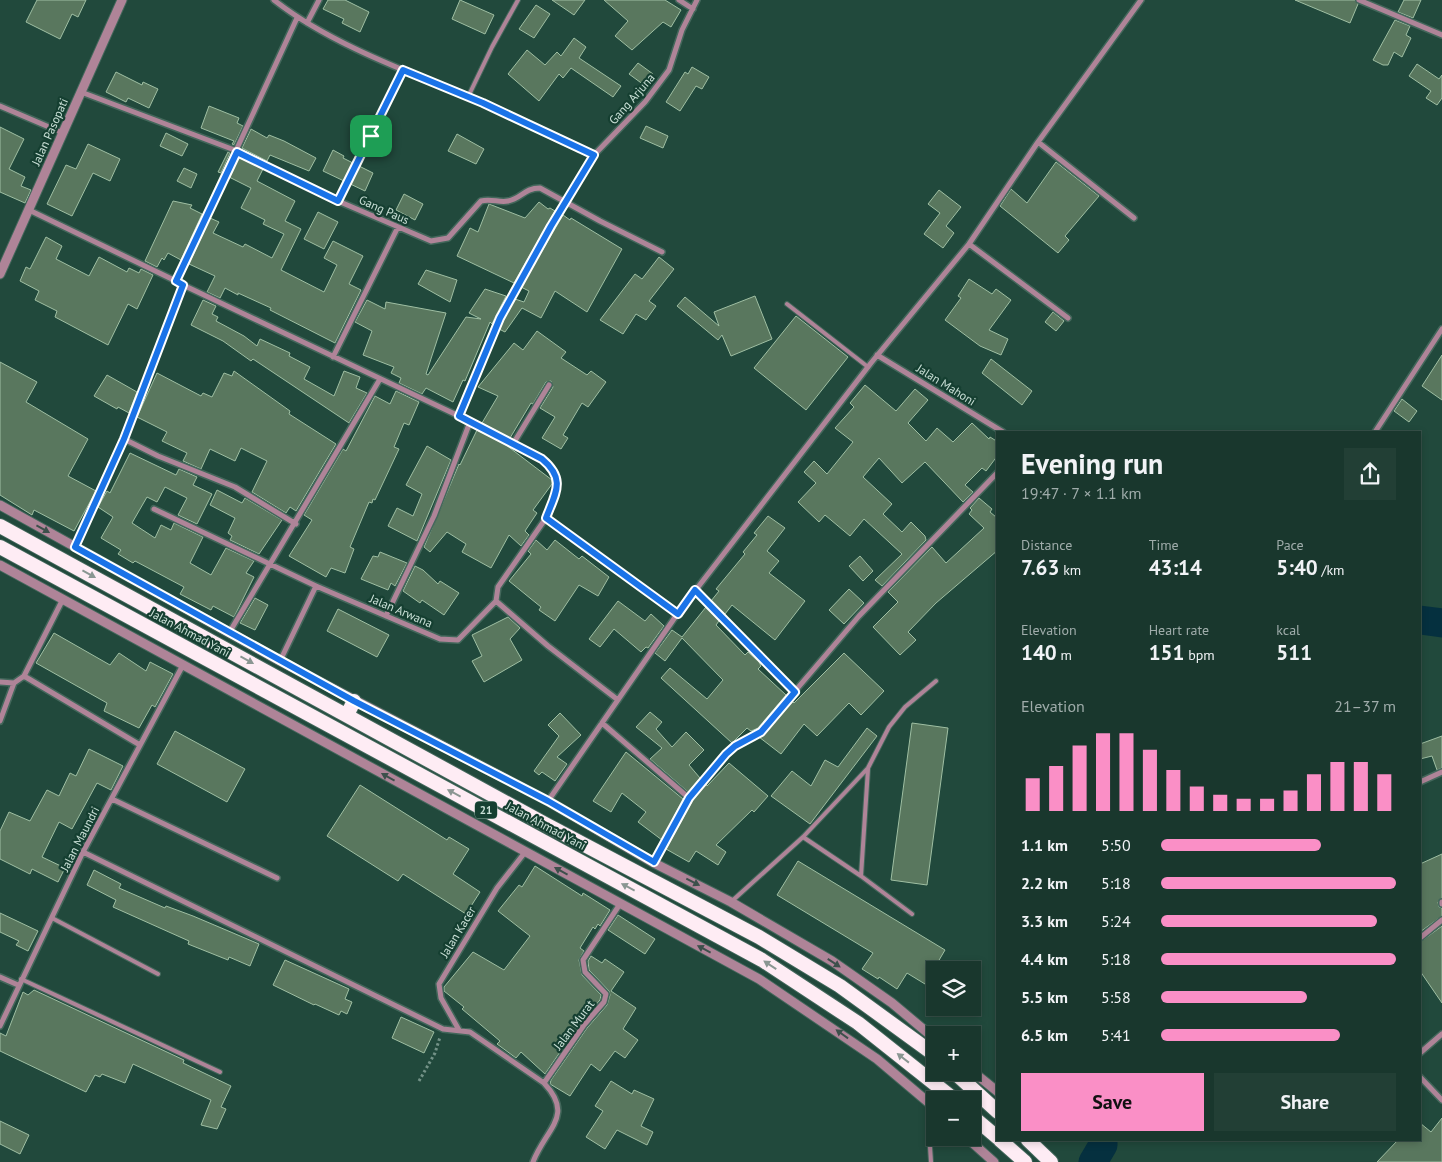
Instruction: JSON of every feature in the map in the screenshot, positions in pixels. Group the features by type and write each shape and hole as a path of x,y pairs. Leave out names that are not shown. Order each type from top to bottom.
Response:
{"highway":[{"name":"Jalan Ahmad Yani","path":"0,526 546,824 760,937 840,986 926,1048"},
{"name":"Jalan Ahmad Yani","path":"0,547 762,960 858,1023 944,1091"},
{"path":"348,715 354,701"},
{"path":"539,839 546,824"},
{"path":"964,1081 996,1110"},
{"path":"981,1124 996,1136"},
{"path":"1001,1141 1025,1162"}],"street":[{"name":"Jalan Pasopati","path":"0,274 122,0"},
{"path":"274,0 297,18 403,70 468,97 594,155"},
{"path":"307,23 319,0"},
{"path":"679,0 693,9"},
{"name":"Gang Arjuna","path":"459,416 500,318 565,201 594,155 656,90 669,70 682,30 697,0"},
{"path":"548,801 695,590 868,366 969,244 1038,142 1142,0"},
{"path":"1359,0 1442,35"},
{"path":"176,281 297,18"},
{"name":"Gang Paus","path":"82,92 237,152 338,201 431,241 448,238 476,205 488,199 509,201 532,188 540,188 662,252"},
{"path":"0,106 63,133"},
{"path":"1038,142 1134,218"},
{"path":"29,210 459,416 513,444 549,385"},
{"path":"333,357 398,227"},
{"path":"969,244 1068,318"},
{"path":"75,547 124,439 183,285"},
{"path":"1376,431 1442,328"},
{"name":"Jalan Mahoni","path":"878,355 1001,431"},
{"path":"229,634 296,524 380,378"},
{"path":"386,616 434,516 470,422"},
{"path":"124,439 158,456 236,487 296,524"},
{"name":"Jalan Arwana","path":"154,509 316,586 440,639 458,640 496,601 498,588 546,518 557,490 558,479 552,467 542,459 513,444"},
{"path":"654,862 689,798 726,754 735,746 761,732 859,616 896,580 996,474"},
{"path":"0,505 229,634 548,801 654,862 731,902 832,961 892,1003 926,1031"},
{"path":"546,518 678,614"},
{"path":"0,566 768,985 877,1059 926,1100"},
{"path":"280,661 316,586"},
{"path":"695,590 795,692"},
{"path":"0,721 14,683 24,676 63,599"},
{"path":"496,601 548,646 618,700"},
{"name":"Jalan Maundri","path":"0,1026 83,852 183,665"},
{"path":"24,676 140,745"},
{"path":"0,682 14,683"},
{"path":"602,723 689,798"},
{"path":"1421,782 1442,772"},
{"path":"112,799 277,878"},
{"path":"83,852 443,1029 470,1032 544,1083 556,1096 559,1113 533,1162"},
{"name":"Jalan Kacer","path":"459,1030 442,998 439,984 497,888 526,852"},
{"name":"Jalan Murat","path":"544,1083 584,1025 604,1002 606,994 585,972 582,965 591,947 620,904"},
{"path":"1421,937 1442,920"},
{"path":"0,977 18,986"},
{"path":"1421,1052 1442,1034"},
{"path":"981,1078 996,1090"},
{"path":"1421,1078 1442,1100"},
{"path":"977,1146 994,1162"}],"lane":[{"path":"468,97 492,47 518,0"},
{"path":"787,304 868,366"},
{"path":"731,902 803,837 868,768 888,727 905,707 936,681"},
{"path":"861,876 868,768"},
{"path":"803,837 861,876 912,914"},
{"path":"52,918 158,974"},
{"path":"21,980 220,1072"},
{"path":"930,1146 931,1162"}],"path":[{"path":"338,201 403,70"},
{"path":"419,1081 435,1053 443,1029"}],"building":[{"path":"37,0 86,0 78,17 72,14 60,39 26,22"},
{"path":"328,0 345,0 369,12 360,32 342,23 344,19 323,9"},
{"path":"460,0 494,15 485,34 452,19"},
{"path":"552,0 585,0 574,15"},
{"path":"604,0 665,0 681,10 671,27 663,22 632,50 615,36 628,21"},
{"path":"1295,0 1355,0 1358,4 1350,23"},
{"path":"1404,0 1421,0 1413,18 1398,12"},
{"path":"536,5 550,14 534,38 519,29"},
{"path":"1395,20 1410,26 1406,35 1411,38 1402,57 1394,52 1388,65 1383,65 1373,60"},
{"path":"574,38 586,47 579,58 621,86 613,97 571,68 563,78 559,74 539,101 508,74 527,50 545,65 557,52 561,56"},
{"path":"638,63 653,74 644,85 629,74"},
{"path":"1417,64 1439,79 1442,75 1442,98 1437,105 1426,98 1431,91 1409,76"},
{"path":"692,67 709,77 702,89 696,86 680,111 666,102 685,72 688,74"},
{"path":"116,72 142,85 143,82 158,89 149,108 128,98 126,102 106,92"},
{"path":"209,106 239,118 237,123 243,126 234,145 232,144 234,141 201,128"},
{"path":"646,126 668,136 663,148 640,138"},
{"path":"0,127 24,139 9,169 25,177 21,186 31,190 25,203 0,192"},
{"path":"251,129 267,138 269,135 284,141 316,158 309,171 270,155 267,161 242,148"},
{"path":"166,133 188,144 182,156 160,146"},
{"path":"457,134 484,149 476,164 448,151"},
{"path":"88,144 120,159 110,181 93,173 72,216 47,204 66,165 76,169"},
{"path":"333,150 344,156 343,158 373,173 365,191 323,171"},
{"path":"228,152 230,153 221,173 218,172"},
{"path":"238,156 263,169 257,181 295,201 285,221 301,229 281,270 324,292 337,265 324,258 333,241 363,256 349,284 361,290 335,343 270,310 271,308 238,293 238,295 225,288 220,298 207,292 215,276 189,264 210,218 219,222 213,233 243,247 245,244 272,258 284,234 263,224 265,220 241,208 251,188 229,177"},
{"path":"1056,162 1099,196 1065,236 1069,240 1058,253 1000,206 1011,189 1027,203"},
{"path":"184,168 197,174 191,188 177,181"},
{"path":"939,190 961,207 946,226 954,233 943,248 924,234 940,213 928,204"},
{"path":"404,194 423,204 415,220 396,210"},
{"path":"173,201 192,205 190,208 202,214 181,260 168,253 164,260 162,258 157,267 145,261"},
{"path":"539,202 548,209 550,208 555,211 514,283 457,256 470,228 478,232 489,204 525,218"},
{"path":"318,212 338,222 324,249 304,239"},
{"path":"563,215 622,249 587,312 555,291 541,318 522,308 505,332 499,329 515,299 524,302 529,291 521,287"},
{"path":"46,237 62,246 56,259 89,276 99,257 127,272 129,268 139,273 141,269 153,275 137,309 128,304 108,345 55,317 57,311 35,300 39,291 20,281 26,267 30,269"},
{"path":"659,257 674,269 649,301 656,306 646,320 636,314 623,334 600,320 635,274 642,279"},
{"path":"426,270 457,280 450,302 418,284"},
{"path":"969,279 992,294 996,289 1011,300 989,330 1008,339 1001,355 980,346 945,320 961,298 958,296"},
{"path":"485,289 506,296 492,324 490,322 465,381 463,380 453,402 426,388 422,394 399,383 401,378 391,373 394,367 363,355 372,331 355,322 367,300 385,309 386,302 446,313 426,374 428,375 466,317 481,319 469,313"},
{"path":"755,296 772,339 731,356 722,335 718,340 677,306 685,297 719,326 714,312"},
{"path":"203,300 216,306 212,314 218,317 216,321 244,336 257,346 260,339 290,353 289,356 310,367 304,379 334,396 344,371 360,377 356,388 367,393 349,423 253,359 251,361 223,341 191,325"},
{"path":"1053,312 1064,321 1056,331 1045,322"},
{"path":"796,316 848,357 806,410 754,368"},
{"path":"537,331 566,352 561,358 587,375 591,371 606,382 588,407 582,403 563,435 568,438 561,449 542,438 555,417 540,408 553,387 551,381 546,382 510,438 482,423 498,396 478,387 514,343 523,350"},
{"path":"1442,355 1442,400 1422,386"},
{"path":"991,359 1032,391 1022,405 982,373"},
{"path":"0,362 37,382 26,402 88,439 68,476 96,491 74,531 34,510 32,515 0,495"},
{"path":"234,371 290,411 289,414 336,444 296,511 290,507 286,513 252,492 267,461 241,448 235,461 210,449 201,469 183,461 187,453 162,441 167,432 137,417 157,373 201,396 203,393 212,397 224,373 232,376"},
{"path":"107,375 137,392 129,413 118,407 117,409 94,396"},
{"path":"865,385 896,411 915,389 928,400 908,423 926,441 937,428 953,442 972,423 989,439 990,437 996,441 996,458 986,471 982,468 965,485 973,492 963,502 925,462 902,483 879,458 863,477 892,504 883,514 902,532 911,522 925,536 926,540 882,586 875,580 902,554 864,519 850,536 825,515 819,522 798,502 816,483 804,472 814,461 827,474 853,442 835,428 854,407 850,403"},
{"path":"396,391 419,402 409,425 404,423 394,447 399,449 375,500 373,499 372,503 369,502 350,547 354,549 345,573 331,568 326,577 289,556 312,520 304,515 343,449 346,451 375,396 390,404"},
{"path":"1402,399 1417,411 1409,422 1394,411"},
{"path":"477,430 506,445 552,480 552,484 533,510 537,513 525,531 529,535 521,546 509,535 491,568 462,552 466,544 447,532 430,552 424,547 459,464"},
{"path":"427,446 451,460 417,541 388,526 397,508 413,516 422,494 406,485"},
{"path":"130,453 176,475 179,469 197,477 193,485 212,494 197,524 178,515 187,498 165,487 157,502 147,497 132,523 155,538 161,525 171,530 174,523 203,537 190,563 211,575 226,548 254,561 246,573 254,577 234,617 213,606 211,610 180,594 184,587 135,561 133,563 118,554 121,550 101,538 113,517 98,507 107,491 110,493"},
{"path":"217,490 242,503 245,498 282,520 259,554 230,540 232,536 228,533 235,518 210,505"},
{"path":"979,498 992,509 990,512 996,517 996,552 936,603 908,632 916,640 900,655 873,627 898,602 888,592 932,547 946,563 984,528 969,514 972,510 970,508"},
{"path":"768,516 785,528 767,551 779,561 769,573 805,601 775,640 732,605 725,614 711,601 719,591 716,589 745,554 743,552 757,535 754,533"},
{"path":"536,540 547,550 555,540 579,559 582,556 609,577 598,596 579,585 555,621 539,610 541,607 509,581 531,554 528,551"},
{"path":"380,552 407,563 395,586 391,583 388,590 361,579 373,556 378,557"},
{"path":"860,556 873,571 863,581 849,566"},
{"path":"415,566 423,570 438,584 440,581 459,593 444,615 422,600 420,603 403,591"},
{"path":"849,589 864,603 844,624 829,610"},
{"path":"255,598 268,605 255,630 240,623"},
{"path":"618,601 645,621 651,614 664,626 648,648 646,647 641,652 614,629 600,647 589,639"},
{"path":"706,607 719,621 716,625 745,655 748,652 759,662 761,666 758,669 786,695 758,728 751,731 747,728 732,743 661,678 670,668 707,699 723,680 682,638 665,661 655,653 672,630 682,637"},
{"path":"338,609 389,635 377,657 327,631"},
{"path":"508,617 520,628 510,639 522,660 484,682 472,661 482,656 472,635"},
{"path":"54,633 110,665 119,653 146,671 150,662 173,674 155,707 152,705 139,728 104,711 107,703 36,663"},
{"path":"844,653 884,691 861,715 849,703 817,736 804,724 781,754 759,737 792,701 794,703"},
{"path":"650,712 662,722 656,729 672,747 686,732 704,750 689,765 700,778 688,792 650,759 662,748 636,727"},
{"path":"560,713 581,735 557,757 567,764 555,781 542,772 539,775 534,771 559,736 548,725"},
{"path":"912,723 948,728 927,885 891,880"},
{"path":"867,728 877,736 810,824 771,796 792,771 811,786 825,760 838,767"},
{"path":"175,731 245,769 227,802 157,764"},
{"path":"1442,736 1442,768 1437,770 1432,756 1421,759 1421,744"},
{"path":"89,749 123,766 111,790 97,783 72,829 59,822 42,857 65,868 58,882 32,869 30,874 0,859 0,831 9,812 30,821 47,790 59,796 70,773 76,776"},
{"path":"626,752 683,799 662,840 638,822 646,812 622,793 611,812 593,801"},
{"path":"729,763 768,796 754,812 752,810 716,845 726,852 718,865 696,851 689,862 666,849 693,800 706,784 707,786"},
{"path":"360,785 447,840 449,837 469,849 453,874 480,892 466,914 403,874 398,881 327,836"},
{"path":"1442,854 1442,898 1438,902 1439,907 1442,908 1442,916 1421,931 1421,864"},
{"path":"798,861 945,950 939,961 926,961 925,984 907,973 897,989 862,969 873,953 777,895"},
{"path":"535,866 582,896 583,893 610,910 600,926 598,924 595,929 593,927 580,948 584,951 579,960 582,975 601,995 600,1000 580,1023 545,1074 521,1052 516,1058 497,1044 500,1041 444,991 444,987 473,952 504,970 530,936 498,911 519,885 522,887"},
{"path":"94,870 121,884 119,888 259,944 250,966 229,957 228,960 188,944 189,941 113,907 116,900 87,885"},
{"path":"0,913 38,931 28,951 16,945 19,941 0,932"},
{"path":"618,915 655,939 645,954 608,930"},
{"path":"1442,926 1442,1003 1421,972 1421,941"},
{"path":"591,956 602,963 605,959 624,972 611,991 636,1008 623,1029 638,1040 625,1058 615,1051 600,1071 591,1064 570,1096 550,1084 551,1080 587,1028 607,1005 610,995 609,991 589,970 588,961"},
{"path":"285,960 349,989 345,999 352,1002 347,1014 341,1011 339,1015 273,985"},
{"path":"34,990 184,1060 183,1063 231,1086 221,1107 226,1109 217,1129 201,1125 211,1100 133,1064 125,1083 102,1074 100,1077 95,1075 86,1092 0,1051 0,1033 6,1036 23,992 28,995"},
{"path":"401,1017 434,1032 424,1053 392,1038"},
{"path":"611,1081 632,1094 634,1090 654,1099 641,1126 653,1132 647,1145 617,1130 605,1149 586,1137 603,1111 595,1106"},
{"path":"1442,1118 1442,1162 1377,1162 1397,1141 1421,1141 1421,1124 1431,1132"},
{"path":"0,1121 29,1135 20,1154 0,1144"}],"waterway":[{"path":"1421,620 1442,623"},
{"path":"1093,1162 1103,1145 1103,1141"}],"route":[{"path":"403,70 483,103 569,145 594,155 565,201 500,318 459,416 542,459 552,467 558,479 557,490 546,518 678,614 695,590 795,692 761,732 735,746 726,754 689,798 654,862 548,801 229,634 75,547 124,439 183,285 176,281 237,152 338,201 371,136 403,70"}]}
